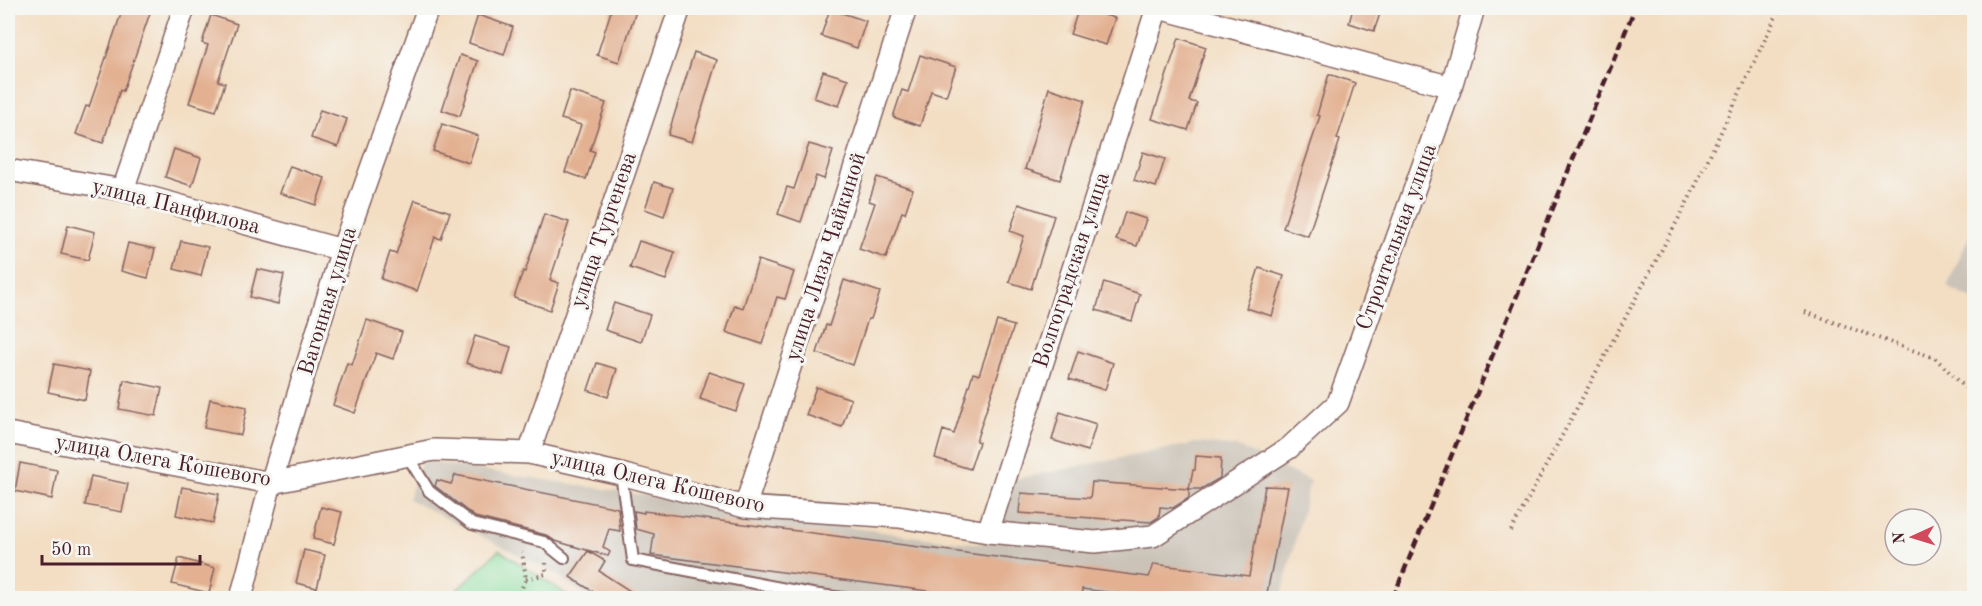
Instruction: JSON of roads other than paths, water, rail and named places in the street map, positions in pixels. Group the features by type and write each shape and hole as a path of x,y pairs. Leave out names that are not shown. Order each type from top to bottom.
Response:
{"street":[{"path":"123,190 184,8"},
{"name":"Вагонная улица","path":"241,598 271,483 342,250 428,8"},
{"name":"улица Тургенева","path":"529,453 680,8"},
{"name":"улица Лизы Чайкиной","path":"745,507 906,8"},
{"path":"1158,8 1451,87"},
{"name":"Волгоградская улица","path":"988,532 1158,8"},
{"name":"Строительная улица","path":"1289,448 1338,403 1451,87 1474,8"},
{"name":"улица Панфилова","path":"8,170 123,190 342,250"},
{"name":"улица Олега Кошевого","path":"8,433 271,483 434,450 529,453 621,474 745,507 899,517 988,532 1095,542 1153,536 1289,448"}],"lane":[{"path":"407,454 429,491 472,524 544,542 564,558"},
{"path":"621,474 633,560 812,596 843,598"}],"railway":[{"path":"1393,598 1635,8"}]}
